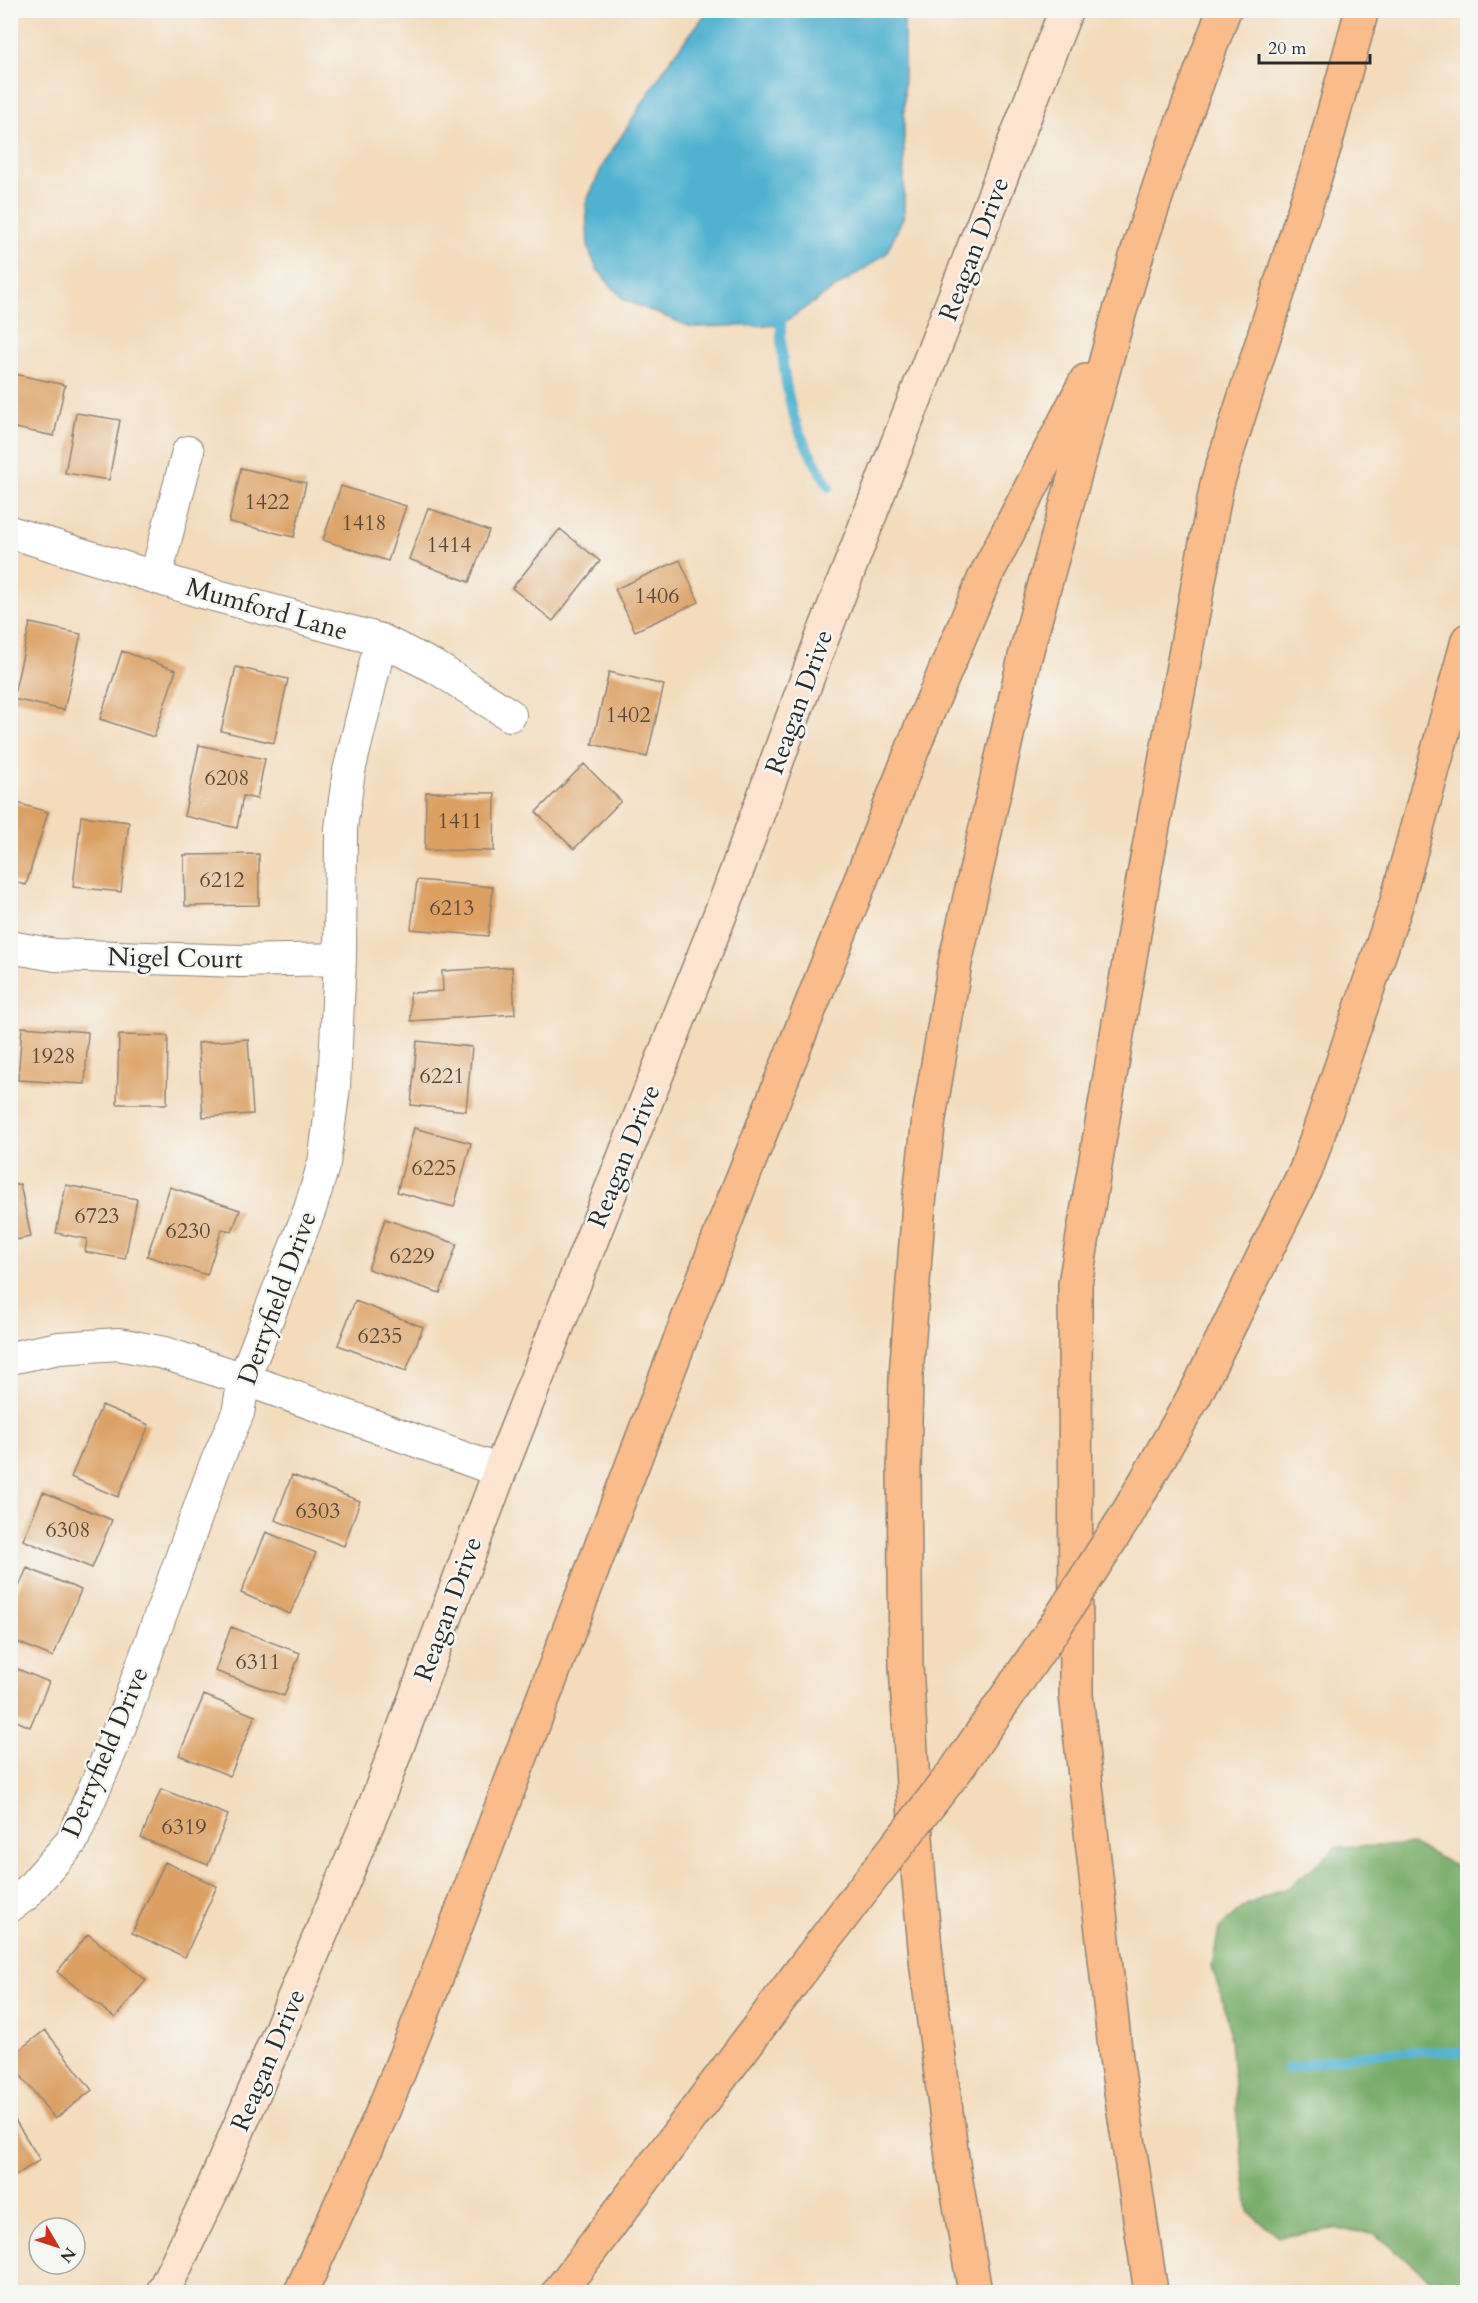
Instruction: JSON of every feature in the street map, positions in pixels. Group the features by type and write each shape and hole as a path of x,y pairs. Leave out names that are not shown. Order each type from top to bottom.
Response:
{"highway":[{"path":"975,2292 943,2095 927,1969 917,1859 906,1666 904,1470 906,1376 919,1203 929,1118 955,963 1025,657 1116,324 1167,164 1224,10"},
{"path":"1151,2292 1116,2058 1076,1695 1075,1284 1143,880 1217,484 1325,145 1362,10"},
{"path":"301,2292 383,2111 427,2002 722,1231 921,728 985,578 1116,324"},
{"path":"559,2292 856,1898 956,1770 1048,1637 1126,1516 1196,1393 1306,1170 1396,904 1467,640"}],"street":[{"name":"Reagan Drive","path":"163,2292 231,2146 376,1803 500,1471 729,892 819,646 1066,10"},
{"path":"156,576 188,452"},
{"name":"Mumford Lane","path":"10,532 199,591 381,640 437,668 510,715"},
{"name":"Derryfield Drive","path":"10,1906 24,1896 72,1841 114,1743 214,1468 238,1413 244,1379 310,1209 324,1162 334,1087 340,959 341,828 349,771 381,640"},
{"name":"Nigel Court","path":"10,947 55,955 240,961 340,959"},
{"path":"10,1358 59,1348 119,1344 164,1353 244,1379 500,1471"}],"green space":[{"path":"1413,1845 1467,1871 1467,2284 1433,2281 1373,2233 1334,2229 1279,2237 1249,2212 1228,2020 1212,1966 1219,1929 1246,1905 1289,1887 1337,1847"}],"water":[{"path":"708,11 904,11 904,215 886,254 780,325 691,327 624,300 597,269 588,248 586,203 603,165 670,60"}],"building":[{"path":"10,373 65,385 54,436 10,427"},
{"path":"76,413 120,420 109,480 65,473"},
{"path":"241,468 306,483 294,537 229,522"},
{"path":"341,486 406,506 388,561 323,540"},
{"path":"428,508 489,531 469,582 409,559"},
{"path":"560,529 600,561 553,621 512,588"},
{"path":"680,560 699,602 635,631 615,589"},
{"path":"30,623 81,634 64,710 13,699"},
{"path":"122,651 176,670 154,737 100,719"},
{"path":"236,667 288,679 274,743 221,731"},
{"path":"609,672 664,685 647,757 592,744"},
{"path":"199,745 265,759 257,799 243,796 237,828 184,816"},
{"path":"584,764 621,801 574,849 536,812"},
{"path":"426,792 495,793 494,851 425,850"},
{"path":"10,801 48,812 26,885 10,881"},
{"path":"81,816 129,822 121,892 73,887"},
{"path":"259,854 259,905 185,906 184,855"},
{"path":"417,880 493,887 488,936 411,929"},
{"path":"512,967 515,1014 411,1021 410,993 443,991 442,971"},
{"path":"22,1027 88,1032 85,1084 18,1080"},
{"path":"119,1035 168,1036 167,1104 117,1104"},
{"path":"248,1039 253,1114 203,1117 198,1043"},
{"path":"417,1041 472,1047 466,1111 411,1105"},
{"path":"414,1128 471,1143 454,1207 397,1192"},
{"path":"20,1184 31,1237 10,1241 10,1186"},
{"path":"66,1185 137,1199 125,1259 85,1252 87,1239 56,1233"},
{"path":"170,1187 240,1210 232,1232 222,1229 207,1275 147,1256"},
{"path":"385,1219 457,1244 440,1293 368,1269"},
{"path":"355,1301 423,1327 406,1371 338,1345"},
{"path":"102,1405 149,1425 118,1497 71,1477"},
{"path":"292,1475 360,1501 344,1546 275,1520"},
{"path":"43,1492 112,1520 92,1568 23,1540"},
{"path":"266,1532 316,1553 290,1614 241,1593"},
{"path":"27,1568 81,1590 53,1657 10,1639 10,1607"},
{"path":"231,1627 300,1653 284,1696 215,1671"},
{"path":"10,1666 49,1682 30,1727 10,1718"},
{"path":"204,1695 255,1716 230,1776 179,1755"},
{"path":"161,1789 228,1815 208,1865 141,1838"},
{"path":"165,1862 217,1886 185,1957 132,1933"},
{"path":"88,1934 146,1980 115,2018 57,1972"},
{"path":"45,2030 92,2090 55,2119 10,2062 10,2057"},
{"path":"10,2112 40,2160 10,2179"}],"waterway":[{"path":"782,313 782,352 792,409 798,429 829,487"},
{"path":"1287,2069 1377,2053 1423,2051 1468,2053"}]}
